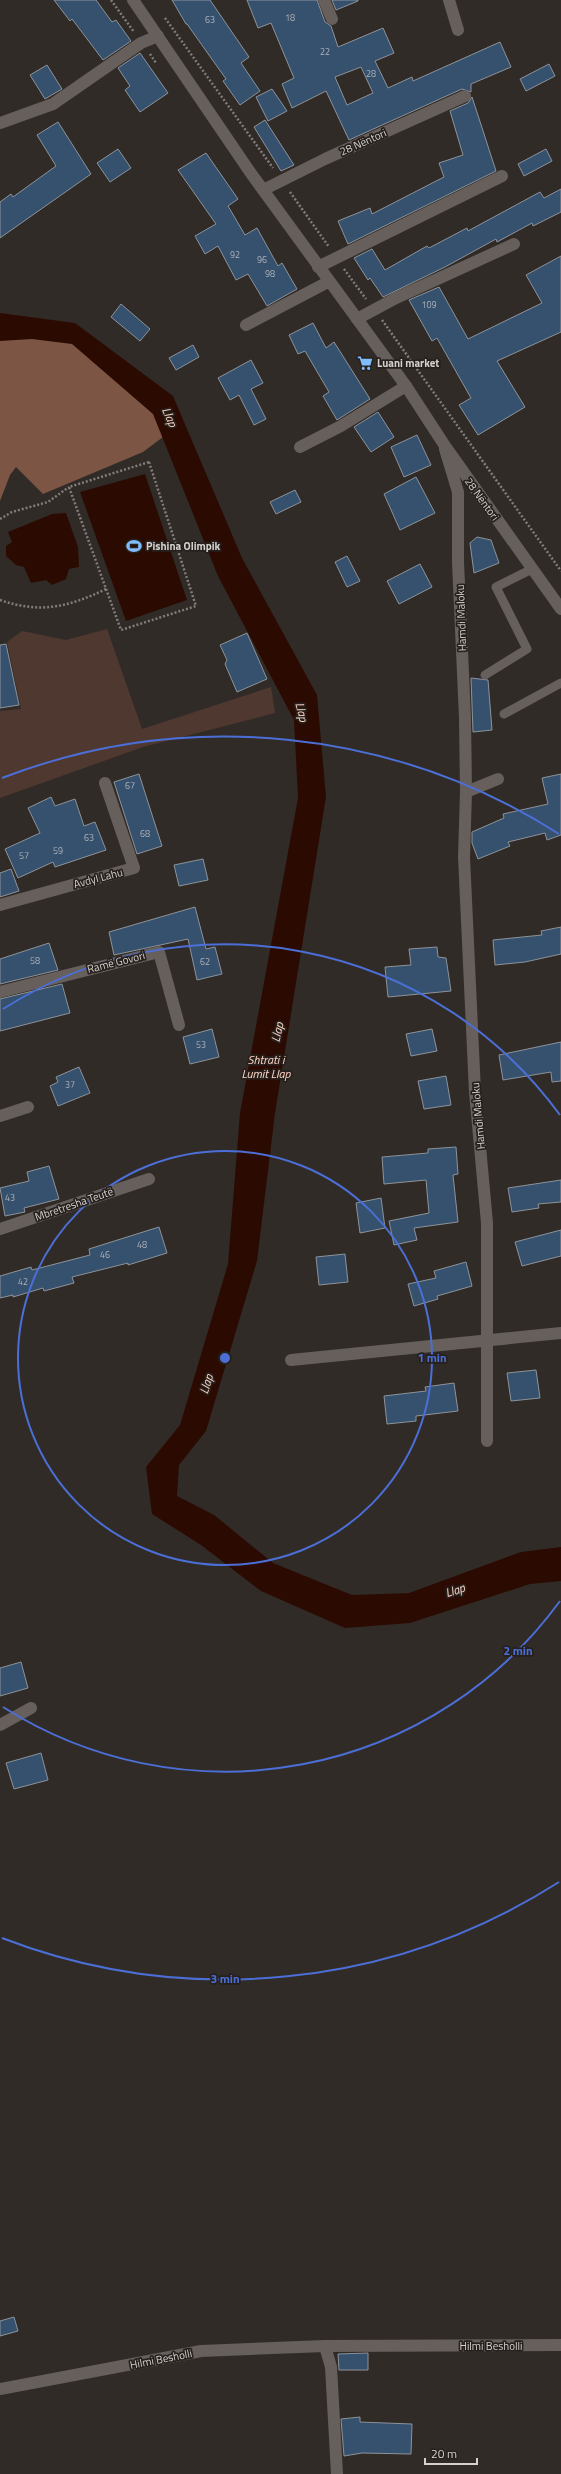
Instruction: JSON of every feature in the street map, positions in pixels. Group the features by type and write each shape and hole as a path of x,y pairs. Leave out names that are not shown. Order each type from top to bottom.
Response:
{"street":[{"name":"28 Nëntori","path":"133,0 263,190 328,282 406,386 445,446 561,609"},
{"path":"324,0 332,19"},
{"path":"449,0 458,30"},
{"path":"0,123 53,104 142,42 158,36"},
{"name":"28 Nëntori","path":"263,190 281,180 465,96"},
{"path":"318,267 502,176"},
{"path":"357,319 374,309 514,244"},
{"path":"246,325 328,282"},
{"path":"300,447 341,426 406,386"},
{"name":"Hamdi Maloku","path":"445,446 458,492 458,562 466,792 464,857 475,1092 487,1223 488,1441"},
{"path":"466,792 498,779"},
{"name":"Avdyl Lahu","path":"0,905 134,868 105,783"},
{"name":"Ramë Govori","path":"0,992 159,952 179,1025"},
{"path":"0,1116 28,1107"},
{"name":"Mbretresha Teutë","path":"0,1228 148,1179"},
{"path":"291,1360 561,1333"},
{"path":"0,1725 31,1708"},
{"name":"Hilmi Besholli","path":"0,2389 201,2351 324,2346 561,2345"},
{"path":"324,2346 331,2368 337,2474"}],"lane":[{"path":"485,675 527,649 496,587 532,569"},
{"path":"504,714 561,683"}],"path":[{"path":"161,12 374,309 435,391 561,571"},
{"path":"0,519 12,512 48,502 69,487 149,462 196,606 121,630 69,487"},
{"path":"0,600 16,605 60,607 106,589"}],"shaded area":[{"path":"0,326 71,335 161,404 171,431 143,452 43,494 16,467 10,475 0,501"},
{"path":"107,629 142,729 271,687 275,713 143,747 0,798 0,711 21,709 7,642 22,631 66,640"}],"water":[{"name":"Shtrati i Lumit Llap","path":"0,313 75,323 173,396 242,558 317,695 326,797 275,1113 257,1261 206,1431 179,1465 177,1496 214,1515 273,1563 352,1595 409,1593 521,1552 561,1547 561,1581 530,1584 410,1623 345,1628 261,1591 201,1545 152,1514 146,1467 180,1425 228,1264 240,1113 298,798 294,720 218,576 153,414 72,344 32,339 0,341"},
{"name":"Pishina Olimpik","path":"145,474 187,600 126,621 80,492"},
{"path":"66,513 78,547 79,567 69,569 66,579 52,585 46,580 31,583 24,567 16,565 6,556 6,546 12,542 8,532 52,514"}],"building":[{"path":"54,0 96,0 112,22 116,20 131,41 103,60 72,19 70,21"},
{"path":"172,0 210,0 249,57 241,63 260,91 240,105 223,81 226,79 186,24"},
{"path":"247,0 317,0 325,22 331,26 338,47 383,28 394,53 375,61 388,88 412,77 413,81 500,42 511,67 471,84 471,92 462,89 349,140 326,91 292,108 282,84 294,78 271,23 258,28","holes":["361,67 373,93 347,105 335,77"]},
{"path":"332,0 358,0 358,1 336,10"},
{"path":"140,53 168,93 140,112 125,90 130,86 118,68"},
{"path":"549,64 555,76 526,91 520,79"},
{"path":"47,65 62,89 45,99 30,75"},
{"path":"272,89 287,111 268,121 256,97"},
{"path":"472,97 496,171 348,244 338,221 370,208 372,214 444,177 439,163 463,155 450,111 468,103"},
{"path":"265,120 294,165 281,171 254,127"},
{"path":"58,122 91,174 0,238 0,202 11,194 13,197 56,166 37,135"},
{"path":"118,149 131,168 110,182 97,163"},
{"path":"546,149 552,161 524,176 518,164"},
{"path":"206,153 238,199 228,206 245,235 257,228 278,266 282,263 297,289 267,306 248,274 236,280 218,246 205,254 195,236 216,224 178,170"},
{"path":"561,189 561,212 533,226 532,223 497,242 496,239 445,267 383,297 370,278 368,280 354,258 372,249 385,270 427,246 429,248 467,228 468,231 540,192 544,198"},
{"path":"561,256 561,332 497,361 525,407 478,435 459,405 471,398 437,338 432,341 409,300 439,287 468,339 542,303 526,275"},
{"path":"121,304 150,329 140,341 111,317"},
{"path":"313,323 326,348 334,342 370,399 337,420 323,396 329,392 305,351 298,354 289,335"},
{"path":"193,345 199,357 176,370 169,358"},
{"path":"251,360 263,383 251,389 266,419 254,425 239,395 230,400 218,378"},
{"path":"378,412 394,437 371,452 354,427"},
{"path":"417,435 431,465 404,477 391,447"},
{"path":"416,477 435,513 400,530 384,494"},
{"path":"295,490 301,502 276,514 270,502"},
{"path":"477,537 491,540 499,563 474,573 470,543"},
{"path":"347,556 360,581 347,587 335,562"},
{"path":"420,564 432,587 399,604 387,581"},
{"path":"247,633 267,679 237,692 225,664 227,660 220,645"},
{"path":"6,644 19,705 0,708 0,645"},
{"path":"471,678 488,680 492,730 473,732"},
{"path":"139,774 162,846 137,854 114,782"},
{"path":"561,774 561,835 547,840 545,833 508,842 510,846 478,859 472,843 472,832 504,818 503,814 548,804 542,778"},
{"path":"51,797 55,806 75,799 84,826 95,822 106,850 55,867 53,862 18,878 5,849 40,833 28,808"},
{"path":"203,859 208,880 179,886 174,865"},
{"path":"11,869 19,891 0,897 0,873"},
{"path":"195,907 206,949 215,947 222,974 197,980 188,939 114,955 109,932"},
{"path":"561,927 561,954 525,962 495,965 493,940 542,935 541,931"},
{"path":"49,943 58,970 0,984 0,959"},
{"path":"437,947 438,957 446,958 451,991 388,997 385,967 411,965 409,949"},
{"path":"62,984 70,1013 0,1031 0,999"},
{"path":"212,1029 219,1057 190,1064 183,1037"},
{"path":"432,1029 437,1051 411,1056 406,1034"},
{"path":"561,1042 561,1081 552,1082 551,1072 503,1080 499,1055"},
{"path":"79,1067 90,1093 58,1106 50,1086 58,1082 56,1077"},
{"path":"446,1076 451,1105 424,1109 418,1081"},
{"path":"456,1147 458,1174 453,1175 458,1222 414,1228 417,1240 394,1245 389,1221 429,1213 426,1180 384,1184 382,1157 428,1153 428,1149"},
{"path":"49,1166 59,1199 24,1208 25,1212 5,1216 0,1188 29,1181 27,1172"},
{"path":"561,1180 561,1202 538,1204 539,1208 512,1212 508,1188"},
{"path":"381,1198 385,1228 360,1233 356,1203"},
{"path":"159,1227 167,1253 128,1265 128,1263 72,1277 74,1283 44,1291 43,1288 13,1297 13,1295 0,1298 0,1276 31,1267 32,1270 90,1255 89,1249"},
{"path":"561,1230 561,1256 522,1266 515,1242"},
{"path":"345,1254 348,1282 319,1285 316,1257"},
{"path":"466,1262 472,1286 437,1296 438,1299 414,1306 408,1284 436,1278 434,1271"},
{"path":"536,1370 540,1398 511,1401 507,1373"},
{"path":"454,1383 458,1411 416,1416 416,1421 387,1424 384,1396 426,1391 425,1387"},
{"path":"21,1662 28,1688 0,1696 0,1668"},
{"path":"41,1753 48,1780 14,1789 6,1763"},
{"path":"14,2317 18,2331 0,2336 0,2321"},
{"path":"368,2353 368,2370 339,2370 338,2354"},
{"path":"360,2417 360,2422 412,2424 411,2454 362,2453 344,2456 341,2419"}],"place":[{"name":"Luani market","path":"365,363"},
{"name":"Pishina Olimpik","path":"134,546"}],"water label":[{"name":"Llap","path":"170,417"},
{"name":"Llap","path":"302,712"},
{"name":"Llap","path":"277,1032"},
{"name":"Llap","path":"206,1384"},
{"name":"Llap","path":"455,1590"}]}
